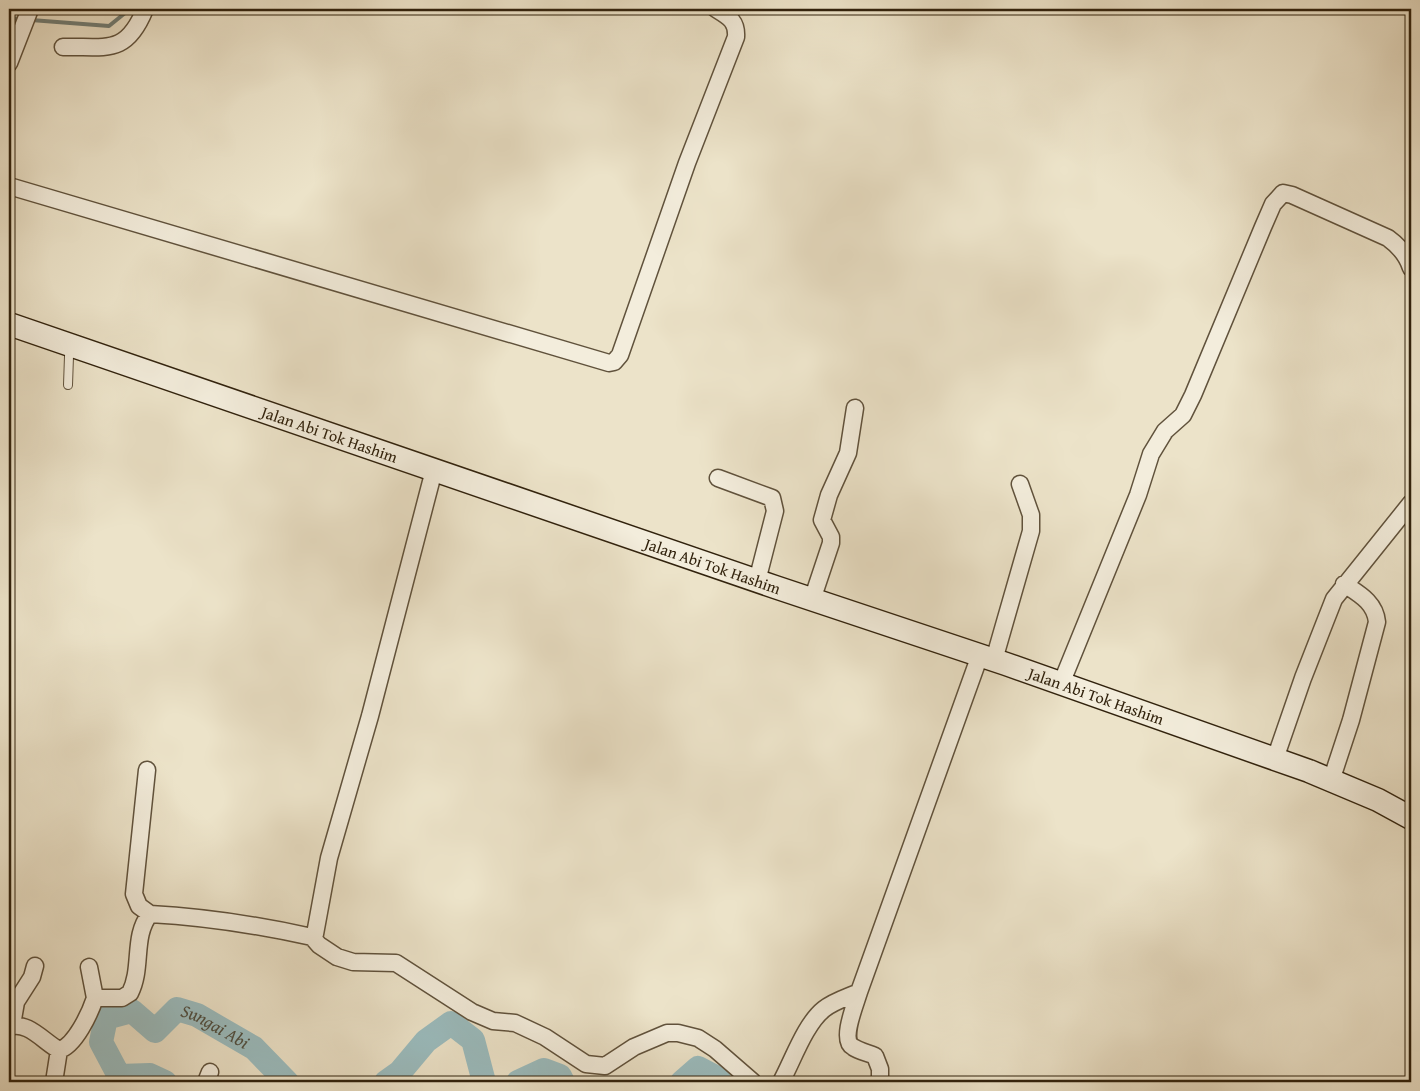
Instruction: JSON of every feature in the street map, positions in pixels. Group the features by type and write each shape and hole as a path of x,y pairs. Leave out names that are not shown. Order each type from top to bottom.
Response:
{"main road":[{"name":"Jalan Abi Tok Hashim","path":"9,324 812,600 987,658 1275,759 1378,800 1411,818"}],"street":[{"path":"10,54 30,9"},
{"path":"63,47 97,47 121,44 132,35 145,9"},
{"path":"9,186 609,363 614,362 620,355 694,145 736,37 737,27 732,19 716,9"},
{"path":"1061,684 1138,495 1151,454 1165,431 1183,415 1193,395 1263,227 1277,198 1283,193 1292,195 1388,238 1399,246 1408,259 1411,268"},
{"path":"812,600 831,543 831,537 822,520 829,495 848,453 855,408"},
{"path":"312,937 317,925 329,858 370,716 434,470"},
{"path":"718,478 772,498 775,502 776,511 757,581"},
{"path":"880,1082 880,1069 874,1056 851,1047 847,1034 859,992 987,658 1031,531 1031,515 1020,484"},
{"path":"1275,759 1334,599 1344,584 1411,503"},
{"path":"1331,781 1351,720 1377,622 1376,612 1367,600 1344,584"},
{"path":"148,770 134,894 139,906 150,914 186,916 267,927 312,937 319,945 337,957 353,962 396,963 472,1012 493,1021 515,1023 545,1037 586,1064 605,1066 634,1047 658,1036 678,1033 698,1038 715,1049 753,1082"},
{"path":"95,998 122,998 130,993 138,964 142,924 150,914"},
{"path":"35,966 29,982 18,997 10,1026 28,1029 59,1050"},
{"path":"59,1050 70,1044 86,1020 95,998 89,967"},
{"path":"781,1082 808,1028 818,1014 836,1002 859,992"},
{"path":"54,1082 59,1050"}],"lane":[{"path":"68,385 69,356 77,347"}],"waterway":[{"path":"31,20 109,26 130,9"},
{"path":"9,18 21,19"},
{"name":"Sungai Abi","path":"165,1082 150,1075 119,1076 101,1042 106,1018 132,1011 155,1031 177,1009 197,1015 254,1048 287,1082"},
{"name":"Sungai Abi","path":"386,1082 400,1072 426,1041 451,1023 473,1040 484,1082"},
{"name":"Sungai Abi","path":"682,1082 698,1068 719,1079 720,1082"},
{"name":"Sungai Abi","path":"518,1082 544,1070 560,1076 563,1082"}]}
